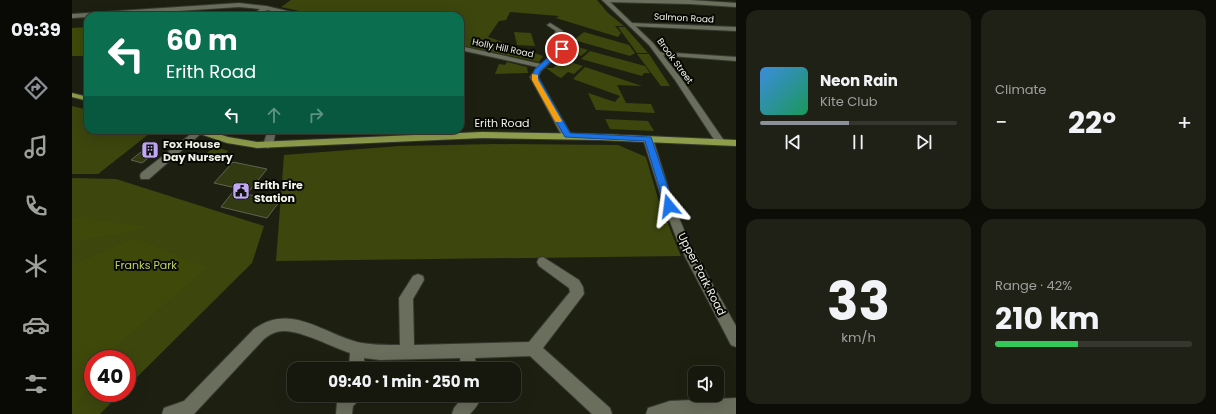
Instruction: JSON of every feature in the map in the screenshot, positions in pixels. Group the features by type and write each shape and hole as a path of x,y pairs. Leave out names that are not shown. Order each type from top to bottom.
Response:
{"main road":[{"path":"72,95 84,98"},
{"name":"Erith Road","path":"212,134 241,143 268,145 431,136 567,136 736,143"}],"street":[{"path":"605,0 690,2 736,5"},
{"name":"Brook Street","path":"605,0 660,54 720,142"},
{"path":"120,12 241,2 286,12"},
{"path":"260,12 266,8"},
{"path":"72,16 84,15"},
{"path":"550,25 560,31 555,37 562,49 535,74 535,80 567,136"},
{"name":"Salmon Road","path":"631,25 736,30"},
{"name":"Holly Hill Road","path":"464,49 542,66"},
{"path":"660,54 736,60"},
{"path":"145,176 194,134"},
{"path":"268,145 271,134"},
{"name":"Upper Park Road","path":"648,139 669,206 685,245 736,340"},
{"path":"533,349 577,294 576,286 574,284 543,262"},
{"path":"407,352 406,298 418,280"},
{"path":"170,414 188,411 253,340 267,328 284,324 298,326 357,349 380,353 533,349 604,414"},
{"path":"357,349 357,362"},
{"path":"467,350 468,362"},
{"path":"344,414 345,402"},
{"path":"460,414 470,402"},
{"path":"654,414 670,409 736,406"}],"green space":[{"path":"291,0 597,0 608,13 624,26 615,26 621,33 618,37 556,18 559,16 510,12 506,20 499,21 488,37 543,56 539,62 464,46 464,12 304,12 281,7"},
{"path":"84,27 84,56 72,56 72,28"},
{"path":"618,27 625,27 648,53 637,53"},
{"path":"514,32 531,33 535,46 517,45"},
{"path":"584,32 629,45 635,53 630,56 574,40"},
{"path":"562,42 588,50 581,56 576,54 568,60 564,59 572,51 566,49"},
{"path":"590,51 645,66 650,73 644,73 642,76 581,59"},
{"path":"637,54 649,54 670,86 661,86"},
{"path":"563,60 583,66 574,74 568,72 561,78 546,68 553,68"},
{"path":"507,62 527,67 528,73 495,74 499,64 505,65"},
{"path":"585,67 642,86 617,85 626,103 651,104 655,113 596,110 588,93 615,102 620,96 573,79"},
{"path":"72,106 84,109 84,134 149,134 98,174 72,174"},
{"path":"605,119 648,121 654,131 610,129"},
{"path":"494,144 618,145 646,157 659,202 681,256 276,261 284,155 399,146"},
{"path":"214,146 228,151 217,163 201,159"},
{"name":"Franks Park","path":"72,178 116,179 264,226 252,263 136,378 136,350 84,350 84,402 112,402 100,414 72,414"},
{"path":"72,217 151,227 72,242"},
{"path":"135,238 207,268 117,345 114,350 84,350 84,394 72,412 72,265"}],"building":[{"path":"146,148 157,151 142,163 131,160"},
{"name":"Erith Fire Station","path":"233,162 267,169 247,194 279,202 267,218 221,207 236,188 214,183"}],"slow traffic":[{"path":"535,75 535,80 559,121"}],"place":[{"name":"Fox House Day Nursery","path":"150,150"},
{"name":"Erith Fire Station","path":"241,191"}],"route":[{"path":"562,49 538,70 534,77 567,136 648,139 669,206"}]}
